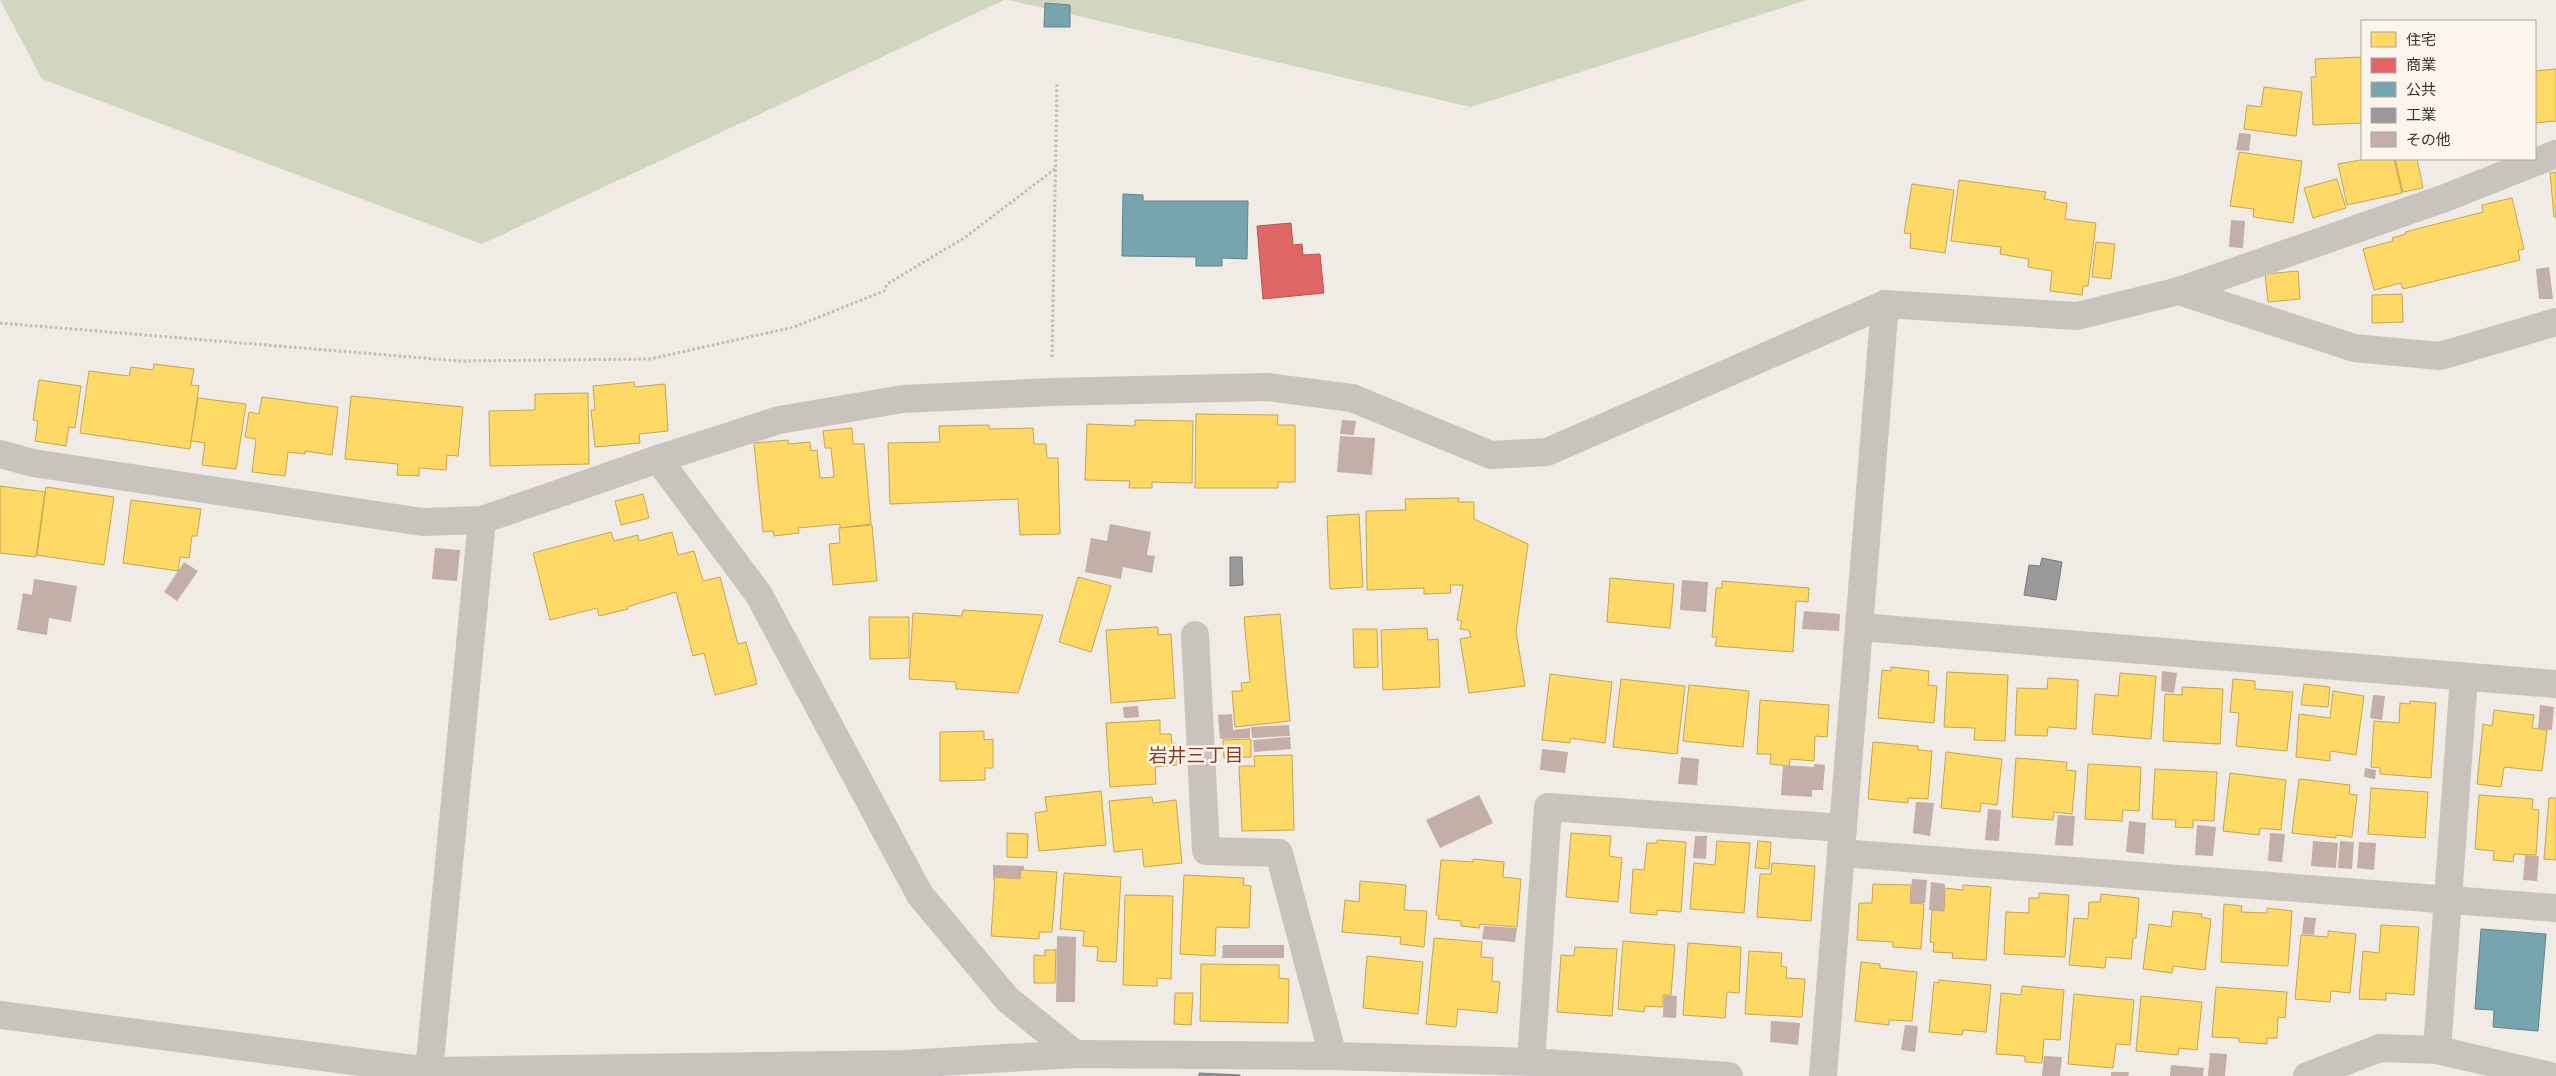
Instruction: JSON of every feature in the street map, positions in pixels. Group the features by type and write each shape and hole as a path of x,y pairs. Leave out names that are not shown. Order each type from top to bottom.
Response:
{"street":[{"path":"0,454 33,463 422,522 482,520 658,458 789,418 902,399 1051,392 1267,387 1352,398 1491,455 1547,452 1885,304 2077,316 2179,290 2445,198 2556,154"},
{"path":"2179,290 2354,348 2440,356 2556,322"},
{"path":"1823,1076 1885,304"},
{"path":"658,458 759,595 920,895 1007,999 1075,1054"},
{"path":"428,1071 482,520"},
{"path":"1860,626 2556,684"},
{"path":"1196,635 1206,851 1278,853 1333,1056"},
{"path":"2437,1050 2464,677"},
{"path":"1531,1062 1548,807 1842,841 2448,900 2556,908"},
{"path":"0,1015 428,1071 905,1064 1075,1054 1333,1056 1531,1062 1729,1076"},
{"path":"2307,1076 2380,1048 2437,1050 2550,1076"}],"path":[{"path":"1051,392 1057,83"},
{"path":"0,323 459,361 650,359 794,327 884,291 887,284 964,238 1055,169"}],"green space":[{"path":"0,0 1004,0 482,244 42,79"},
{"path":"1008,0 1807,0 1471,107"}],"building: 住宅":[{"path":"2361,57 2361,123 2313,125 2311,77 2316,77 2315,59"},
{"path":"2556,69 2556,121 2536,123 2536,71"},
{"path":"2264,87 2302,92 2296,136 2244,129 2247,105 2261,107"},
{"path":"2239,152 2302,161 2293,223 2253,217 2254,209 2230,206"},
{"path":"2361,160 2394,160 2402,193 2347,205 2338,164"},
{"path":"2395,160 2417,160 2423,188 2403,192"},
{"path":"2556,172 2556,217 2554,217 2550,173"},
{"path":"2337,179 2346,208 2313,218 2304,188"},
{"path":"1959,180 2046,192 2044,199 2067,203 2065,219 2096,223 2088,286 2083,286 2082,295 2050,291 2052,271 2028,267 2029,259 2000,254 2001,247 1951,241"},
{"path":"1912,184 1954,190 1945,253 1910,248 1911,234 1904,233"},
{"path":"2512,198 2524,249 2518,250 2520,260 2403,289 2401,283 2374,290 2363,249 2393,241 2392,238 2406,234 2405,232 2483,212 2482,205"},
{"path":"2096,242 2115,244 2111,279 2092,277"},
{"path":"2298,271 2300,299 2268,302 2265,274"},
{"path":"2402,294 2403,322 2372,323 2372,295"},
{"path":"154,364 194,369 191,385 199,386 190,449 80,433 89,371 129,376 131,367 153,370"},
{"path":"39,380 81,386 75,428 69,427 66,446 35,441 38,421 33,420"},
{"path":"634,382 635,387 665,384 668,431 639,434 640,443 595,447 591,410 595,410 593,386"},
{"path":"588,393 589,464 490,466 489,411 535,410 535,394"},
{"path":"351,396 463,407 458,456 447,455 446,470 419,468 419,476 397,475 398,464 345,459"},
{"path":"262,397 338,407 332,455 305,451 305,454 288,452 285,476 252,472 256,439 245,437 249,412 259,414"},
{"path":"198,398 246,404 236,469 202,465 205,443 191,441"},
{"path":"1196,414 1278,415 1277,425 1295,425 1295,482 1278,482 1278,488 1195,488"},
{"path":"1135,420 1193,421 1192,483 1152,482 1152,488 1129,488 1130,481 1085,480 1087,424 1135,426"},
{"path":"989,425 989,429 1033,428 1034,444 1046,444 1047,458 1058,458 1060,534 1020,535 1018,499 890,504 888,443 940,442 939,426"},
{"path":"852,428 853,444 864,444 871,524 840,528 840,524 798,528 799,533 774,536 773,531 763,532 754,443 788,440 788,444 810,442 811,451 817,450 820,478 834,477 831,448 825,448 823,431"},
{"path":"0,486 45,492 36,557 0,553"},
{"path":"46,487 114,497 104,565 37,555"},
{"path":"643,494 649,518 621,525 615,501"},
{"path":"1459,498 1458,502 1474,502 1474,519 1528,544 1516,632 1525,686 1469,693 1460,639 1471,637 1469,630 1460,629 1462,621 1457,620 1463,585 1450,585 1451,593 1424,594 1424,588 1367,590 1366,511 1406,510 1405,499"},
{"path":"131,500 201,509 197,536 192,536 189,558 180,557 178,571 123,563"},
{"path":"1359,514 1363,587 1330,589 1327,516"},
{"path":"872,525 877,581 833,585 829,544 840,543 839,528"},
{"path":"611,532 614,541 638,535 639,541 672,532 678,555 694,551 703,581 720,577 738,644 746,642 757,684 715,695 704,653 693,656 676,592 627,607 628,609 599,616 597,608 550,620 533,553"},
{"path":"1078,577 1111,586 1091,652 1059,642"},
{"path":"1610,578 1674,584 1670,628 1607,622"},
{"path":"1722,581 1809,588 1808,602 1796,601 1793,652 1715,646 1717,637 1712,637 1716,588 1722,588"},
{"path":"963,610 1043,615 1018,693 956,689 956,682 909,679 913,613 962,616"},
{"path":"1280,614 1290,721 1235,727 1232,691 1242,691 1241,683 1250,682 1244,617"},
{"path":"869,617 909,617 909,658 870,659"},
{"path":"1158,627 1158,635 1171,634 1175,698 1111,703 1106,630"},
{"path":"1427,628 1428,640 1438,639 1440,687 1383,690 1381,630"},
{"path":"1353,629 1377,629 1378,667 1354,668"},
{"path":"1891,667 1929,671 1928,685 1937,686 1934,723 1878,718 1882,670 1891,671"},
{"path":"1947,672 2008,675 2005,741 1974,740 1975,728 1944,727"},
{"path":"2120,673 2156,676 2151,739 2092,734 2095,694 2118,696"},
{"path":"1550,674 1612,682 1605,743 1570,738 1570,743 1542,740"},
{"path":"2048,678 2078,680 2076,729 2048,727 2047,736 2015,735 2017,688 2047,689"},
{"path":"1621,679 1685,686 1677,754 1613,747"},
{"path":"2233,679 2255,681 2255,689 2293,692 2287,751 2236,746 2239,713 2230,712"},
{"path":"2304,684 2330,687 2328,707 2301,705"},
{"path":"1689,685 1749,691 1743,747 1683,741"},
{"path":"2182,687 2223,689 2220,744 2163,741 2165,694 2182,695"},
{"path":"2333,691 2364,696 2356,755 2330,751 2330,761 2296,757 2299,714 2330,718"},
{"path":"1760,700 1829,705 1827,737 1815,736 1814,761 1790,759 1789,766 1770,764 1771,754 1757,754"},
{"path":"2410,701 2436,703 2431,778 2380,774 2380,768 2371,767 2374,721 2399,723 2400,703 2410,704"},
{"path":"2494,710 2534,715 2532,728 2547,730 2542,771 2504,767 2501,787 2477,784 2483,724 2492,726"},
{"path":"1160,720 1160,734 1171,734 1172,744 1176,744 1177,765 1155,767 1156,784 1110,787 1106,723"},
{"path":"984,731 984,740 993,739 993,768 985,768 985,780 940,781 940,732"},
{"path":"1251,739 1251,757 1224,758 1223,740"},
{"path":"1873,742 1918,746 1918,750 1932,751 1928,799 1908,798 1908,803 1868,799"},
{"path":"1946,752 2002,759 1997,805 1981,803 1980,812 1941,808"},
{"path":"1292,755 1294,830 1242,831 1239,766 1255,766 1254,756"},
{"path":"2016,758 2067,762 2066,770 2076,771 2072,814 2054,812 2053,820 2012,817"},
{"path":"2088,764 2141,767 2139,811 2123,810 2122,821 2085,819"},
{"path":"2155,769 2217,772 2214,821 2193,820 2193,828 2175,827 2176,820 2152,819"},
{"path":"2230,773 2286,780 2281,830 2260,828 2259,835 2223,831"},
{"path":"2299,779 2350,785 2349,794 2357,795 2352,837 2336,835 2336,838 2292,833"},
{"path":"2371,788 2428,792 2425,838 2368,834"},
{"path":"1101,791 1106,845 1039,851 1035,813 1047,811 1045,797"},
{"path":"2479,795 2533,799 2532,809 2539,810 2536,855 2514,854 2513,862 2493,860 2494,851 2475,849"},
{"path":"1152,797 1153,803 1176,800 1182,863 1144,867 1142,849 1114,852 1109,801"},
{"path":"2549,798 2556,798 2556,860 2544,859"},
{"path":"1007,833 1028,834 1027,858 1007,857"},
{"path":"1571,833 1611,836 1609,856 1622,858 1618,902 1566,897"},
{"path":"1657,840 1686,842 1681,912 1657,910 1657,915 1630,913 1633,869 1644,870 1647,843 1657,843"},
{"path":"1717,841 1750,843 1744,913 1690,909 1694,863 1715,865"},
{"path":"1758,841 1771,842 1769,869 1755,868"},
{"path":"1473,859 1504,862 1503,877 1521,879 1517,927 1480,924 1479,928 1461,926 1461,921 1438,919 1439,915 1436,915 1441,860 1473,862"},
{"path":"1772,863 1815,866 1811,921 1757,917 1760,874 1771,874"},
{"path":"1021,870 1057,872 1052,932 1039,932 1039,939 991,936 995,877 1020,879"},
{"path":"1064,873 1121,877 1116,962 1097,961 1098,947 1083,946 1084,931 1060,929"},
{"path":"1184,875 1244,878 1243,885 1251,886 1249,928 1216,927 1215,956 1180,954"},
{"path":"1360,881 1406,885 1404,910 1427,911 1424,947 1400,944 1401,937 1342,932 1345,900 1359,902"},
{"path":"1873,884 1911,885 1910,903 1924,904 1921,949 1893,947 1893,942 1857,940 1859,903 1872,903"},
{"path":"1963,885 1991,887 1986,960 1952,958 1953,953 1933,952 1934,943 1930,942 1932,910 1944,911 1945,888 1963,890"},
{"path":"2039,893 2069,895 2065,957 2004,954 2006,912 2029,913 2029,898 2039,898"},
{"path":"2101,894 2139,898 2136,938 2133,938 2131,959 2106,957 2105,968 2069,965 2074,918 2088,919 2089,902 2100,902"},
{"path":"1125,895 1173,896 1171,979 1157,978 1157,986 1123,985"},
{"path":"2224,904 2242,906 2241,912 2267,913 2267,908 2292,911 2288,966 2221,962"},
{"path":"2173,911 2202,914 2201,917 2211,919 2205,970 2173,966 2172,973 2143,969 2149,924 2171,927"},
{"path":"2381,925 2419,927 2414,995 2386,993 2386,1000 2359,999 2363,951 2379,953"},
{"path":"2328,931 2356,934 2350,993 2331,991 2330,1002 2295,999 2301,935 2328,937"},
{"path":"1434,938 1482,942 1481,957 1493,958 1492,981 1500,982 1497,1013 1458,1009 1456,1027 1426,1024"},
{"path":"1623,941 1675,945 1671,995 1663,995 1663,1007 1645,1006 1644,1012 1618,1009"},
{"path":"1688,943 1741,947 1739,993 1727,992 1725,1018 1683,1015"},
{"path":"1575,947 1617,949 1612,1016 1557,1012 1561,955 1574,956"},
{"path":"1045,950 1056,950 1055,983 1034,983 1034,955 1045,956"},
{"path":"1749,951 1782,953 1781,966 1787,967 1786,978 1805,979 1802,1017 1745,1014"},
{"path":"1367,956 1423,962 1418,1014 1363,1008"},
{"path":"1861,962 1880,964 1880,968 1917,972 1912,1021 1889,1020 1889,1025 1855,1021"},
{"path":"1201,964 1279,965 1279,978 1289,979 1288,1023 1200,1021"},
{"path":"1939,980 1991,985 1986,1032 1963,1030 1962,1035 1929,1032 1934,982 1939,983"},
{"path":"2022,986 2064,990 2060,1040 2044,1039 2042,1063 2025,1062 2025,1056 1996,1054 2001,993 2021,995"},
{"path":"2216,987 2287,992 2285,1018 2278,1017 2277,1038 2267,1038 2267,1044 2239,1042 2239,1038 2212,1037"},
{"path":"1175,993 1193,993 1191,1025 1174,1024"},
{"path":"2074,994 2134,1000 2130,1045 2116,1044 2113,1068 2068,1064"},
{"path":"2141,996 2202,1002 2197,1050 2179,1048 2178,1055 2136,1051"}],"building: 商業":[{"path":"1291,223 1293,245 1302,244 1303,255 1320,254 1324,293 1263,299 1257,226"}],"building: 公共":[{"path":"1045,3 1070,5 1070,27 1044,27"},
{"path":"1123,194 1143,195 1143,201 1248,201 1247,259 1222,258 1222,266 1196,266 1196,257 1122,256"},
{"path":"2481,929 2546,934 2538,1031 2493,1027 2494,1010 2475,1009"}],"building: 工業":[{"path":"1230,557 1242,557 1243,585 1230,586"},
{"path":"2042,558 2062,562 2056,600 2024,595 2029,565 2040,566"},
{"path":"1199,1073 1240,1075 1240,1076 1199,1076"}],"building: その他":[{"path":"2239,133 2251,134 2249,151 2236,150"},
{"path":"2231,220 2245,221 2243,248 2229,247"},
{"path":"2549,267 2553,299 2539,299 2536,269"},
{"path":"1342,420 1356,421 1354,435 1340,434"},
{"path":"1340,436 1375,438 1372,475 1337,472"},
{"path":"1110,524 1151,532 1147,555 1155,556 1152,573 1123,567 1121,579 1085,572 1091,538 1107,541"},
{"path":"435,548 460,550 457,581 432,579"},
{"path":"184,562 198,571 177,601 164,592"},
{"path":"34,579 77,586 71,622 49,618 47,635 17,630 23,593 32,595"},
{"path":"1682,580 1708,582 1706,612 1680,610"},
{"path":"1804,611 1840,614 1839,631 1802,629"},
{"path":"2162,671 2177,673 2174,693 2161,691"},
{"path":"2373,695 2385,696 2382,720 2370,718"},
{"path":"2540,705 2554,707 2552,730 2538,729"},
{"path":"1138,706 1139,717 1124,718 1123,707"},
{"path":"1232,714 1233,730 1250,728 1250,738 1220,739 1218,715"},
{"path":"1289,725 1290,736 1252,738 1251,727"},
{"path":"1290,737 1291,749 1254,752 1253,740"},
{"path":"1542,749 1568,752 1565,773 1540,770"},
{"path":"1681,757 1699,759 1697,785 1678,784"},
{"path":"1814,764 1825,765 1823,790 1812,790 1812,797 1781,795 1783,765 1814,767"},
{"path":"2365,768 2376,770 2375,779 2364,777"},
{"path":"1479,795 1493,823 1440,848 1426,820"},
{"path":"1916,802 1934,803 1930,836 1913,833"},
{"path":"1988,809 2001,810 1999,841 1985,840"},
{"path":"2058,815 2075,816 2073,846 2055,845"},
{"path":"2129,821 2146,823 2144,854 2126,852"},
{"path":"2197,825 2216,827 2213,856 2195,855"},
{"path":"2270,833 2285,834 2282,862 2268,861"},
{"path":"1695,836 1707,836 1706,859 1693,858"},
{"path":"2313,841 2338,843 2336,868 2311,866"},
{"path":"2340,841 2354,842 2352,869 2338,868"},
{"path":"2359,842 2376,843 2374,870 2357,868"},
{"path":"2525,855 2539,856 2537,881 2523,880"},
{"path":"993,865 1024,866 1024,870 1021,870 1020,879 995,877 993,882"},
{"path":"1912,879 1927,880 1925,903 1910,903"},
{"path":"1931,882 1945,884 1944,911 1929,910"},
{"path":"2304,917 2316,918 2314,935 2302,934"},
{"path":"1484,926 1517,928 1515,942 1482,939"},
{"path":"1057,936 1076,937 1075,1002 1056,1002"},
{"path":"1223,945 1284,945 1284,958 1222,958"},
{"path":"1664,995 1677,996 1676,1018 1663,1017"},
{"path":"1771,1021 1800,1023 1798,1045 1770,1042"},
{"path":"1905,1025 1918,1026 1915,1052 1901,1050"},
{"path":"2210,1053 2227,1054 2225,1076 2208,1076"},
{"path":"2044,1056 2062,1057 2060,1076 2042,1076"},
{"path":"2171,1065 2204,1068 2203,1076 2170,1076"},
{"path":"2111,1072 2129,1072 2128,1076 2111,1076"}],"district":[{"name":"岩井三丁目","path":"1196,755"}]}
